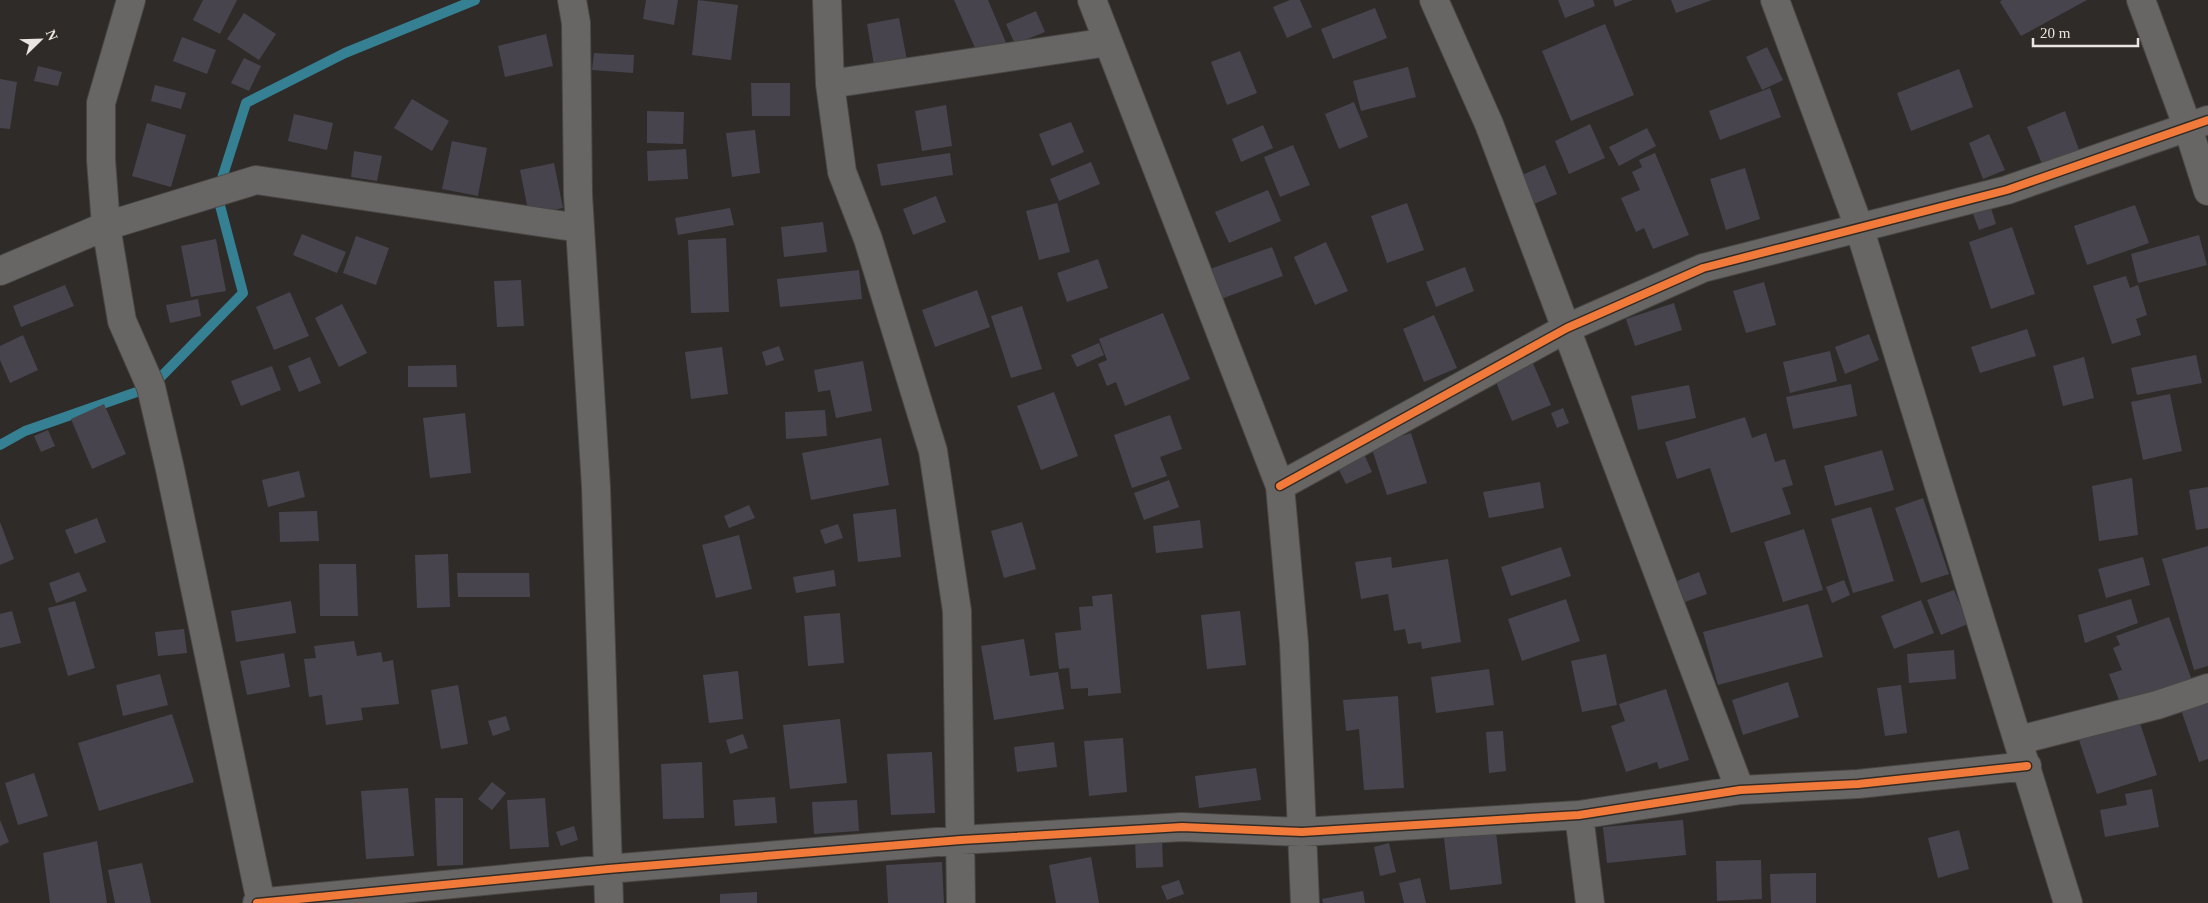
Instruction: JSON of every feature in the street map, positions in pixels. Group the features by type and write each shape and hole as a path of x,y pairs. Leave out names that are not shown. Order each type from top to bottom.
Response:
{"street":[{"path":"131,0 101,103 101,160 106,226 122,321 151,387 170,469 261,903"},
{"path":"572,0 576,22 580,228 596,487 609,903"},
{"path":"827,0 830,84 842,172 868,239 933,451 957,611 961,903"},
{"path":"1092,0 1280,486 1294,643 1305,903"},
{"path":"1434,0 1489,124 1740,790"},
{"path":"1775,0 1859,227 2068,903"},
{"path":"2141,0 2198,124 2208,191"},
{"path":"830,84 1108,42"},
{"path":"1280,486 1567,328 1703,268 2007,190 2198,124"},
{"path":"0,271 106,226 256,180 580,228"},
{"path":"2019,740 2157,705 2208,688"},
{"path":"257,903 608,869 961,840 1182,827 1302,832 1579,815 1740,790 1858,784 2027,766"},
{"path":"1579,815 1590,903"}],"building":[{"path":"203,0 237,0 220,34 193,20"},
{"path":"646,0 678,0 674,25 643,19"},
{"path":"698,0 738,5 731,60 692,55"},
{"path":"954,0 988,0 1007,45 979,57"},
{"path":"1290,0 1300,0 1312,27 1287,38 1273,7"},
{"path":"1558,0 1593,0 1595,6 1565,18"},
{"path":"1613,0 1633,0 1615,7"},
{"path":"1671,0 1712,0 1676,13"},
{"path":"2002,0 2087,0 2021,36 2000,2"},
{"path":"1375,8 1387,38 1333,59 1321,29"},
{"path":"1036,11 1045,32 1015,44 1006,24"},
{"path":"244,13 276,34 259,60 227,39"},
{"path":"899,18 909,71 876,77 867,24"},
{"path":"1605,24 1634,95 1571,121 1542,51"},
{"path":"546,34 553,66 505,77 498,46"},
{"path":"182,37 216,50 207,74 173,61"},
{"path":"1767,47 1783,80 1762,90 1746,57"},
{"path":"1240,51 1257,93 1227,105 1211,62"},
{"path":"594,53 634,55 633,73 592,70"},
{"path":"244,58 261,66 249,91 231,83"},
{"path":"38,66 62,72 58,86 34,81"},
{"path":"1408,67 1416,97 1361,111 1353,81"},
{"path":"1959,69 1973,107 1911,131 1897,93"},
{"path":"0,79 17,82 10,129 0,128"},
{"path":"751,83 790,83 790,116 752,116"},
{"path":"155,85 186,93 181,109 151,101"},
{"path":"1770,88 1781,117 1720,140 1709,111"},
{"path":"412,99 449,121 432,151 394,128"},
{"path":"1354,102 1368,137 1339,149 1325,114"},
{"path":"946,105 952,146 922,151 915,111"},
{"path":"647,111 684,112 683,144 647,143"},
{"path":"2065,111 2083,161 2046,174 2027,127"},
{"path":"294,114 333,123 327,150 288,141"},
{"path":"1071,122 1084,152 1052,166 1039,134"},
{"path":"147,123 186,135 171,187 132,176"},
{"path":"1590,124 1605,158 1569,174 1555,141"},
{"path":"1263,125 1273,148 1241,162 1232,139"},
{"path":"1647,128 1656,146 1619,166 1609,147"},
{"path":"755,130 760,173 732,177 726,133"},
{"path":"1989,134 2005,170 1983,179 1969,143"},
{"path":"452,141 487,148 478,196 442,189"},
{"path":"1293,145 1310,185 1280,197 1264,157"},
{"path":"686,149 688,179 648,181 647,151"},
{"path":"354,151 382,156 377,181 351,177"},
{"path":"950,153 953,175 881,186 877,164"},
{"path":"1655,153 1689,235 1653,249 1644,228 1636,232 1621,198 1640,190 1632,172 1642,167 1639,160"},
{"path":"1091,162 1100,184 1059,201 1050,179"},
{"path":"554,163 563,208 529,215 520,170"},
{"path":"1545,165 1557,194 1534,204 1522,175"},
{"path":"1745,168 1760,219 1726,230 1710,179"},
{"path":"1268,190 1281,221 1229,243 1215,212"},
{"path":"936,196 946,222 913,235 903,209"},
{"path":"1057,203 1070,252 1039,260 1026,211"},
{"path":"1407,203 1424,250 1387,263 1371,216"},
{"path":"1990,205 1996,224 1979,230 1972,211"},
{"path":"2135,205 2149,243 2087,265 2074,226"},
{"path":"730,208 734,225 678,235 675,218"},
{"path":"823,222 827,252 784,257 781,227"},
{"path":"2012,227 2035,294 1991,309 1969,242"},
{"path":"302,234 346,252 337,273 293,255"},
{"path":"2199,235 2207,265 2138,283 2131,254"},
{"path":"356,236 389,248 376,285 343,273"},
{"path":"726,238 729,312 691,313 688,240"},
{"path":"216,239 226,291 191,297 181,246"},
{"path":"1326,242 1348,291 1315,305 1294,257"},
{"path":"1272,247 1283,276 1221,299 1210,269"},
{"path":"1098,259 1108,288 1067,302 1057,273"},
{"path":"1465,267 1474,291 1436,307 1426,282"},
{"path":"859,270 862,299 780,307 777,279"},
{"path":"2126,276 2130,288 2138,285 2147,315 2136,319 2141,335 2112,344 2093,286"},
{"path":"521,280 524,326 497,327 494,281"},
{"path":"1764,282 1776,325 1746,333 1733,291"},
{"path":"65,285 74,306 21,327 13,306"},
{"path":"977,290 990,327 935,347 922,310"},
{"path":"290,292 309,336 274,350 256,307"},
{"path":"198,299 201,316 170,323 166,305"},
{"path":"1674,303 1682,330 1635,346 1626,319"},
{"path":"342,304 367,353 339,367 315,318"},
{"path":"1022,306 1042,369 1011,378 991,316"},
{"path":"1163,313 1190,379 1125,406 1116,382 1107,386 1098,364 1107,360 1099,339"},
{"path":"1434,315 1457,368 1424,382 1403,329"},
{"path":"2027,329 2036,356 1980,373 1971,347"},
{"path":"1869,334 1879,360 1845,374 1835,347"},
{"path":"23,335 38,370 10,383 0,360 0,346"},
{"path":"1099,343 1104,355 1077,367 1071,355"},
{"path":"779,346 784,360 766,366 762,352"},
{"path":"722,347 728,394 691,399 685,352"},
{"path":"1830,351 1837,381 1790,393 1783,362"},
{"path":"1529,354 1551,405 1512,421 1491,370"},
{"path":"2196,355 2202,383 2137,395 2131,368"},
{"path":"310,357 321,383 299,392 288,366"},
{"path":"2084,357 2094,398 2063,406 2053,366"},
{"path":"863,361 872,411 836,418 830,390 818,392 814,370"},
{"path":"456,365 457,387 408,387 408,366"},
{"path":"272,366 281,390 241,406 231,381"},
{"path":"1851,384 1857,416 1793,429 1786,397"},
{"path":"1689,385 1696,418 1638,430 1631,396"},
{"path":"1054,392 1078,456 1041,470 1017,406"},
{"path":"2170,394 2182,451 2143,460 2131,402"},
{"path":"104,404 126,454 92,469 71,419"},
{"path":"1563,408 1569,423 1557,428 1551,413"},
{"path":"825,410 827,436 786,439 785,412"},
{"path":"465,413 471,473 430,478 423,418"},
{"path":"1170,415 1182,449 1160,457 1167,476 1132,488 1114,435"},
{"path":"1745,417 1752,438 1766,433 1775,462 1785,459 1793,485 1782,488 1791,514 1731,533 1710,468 1677,479 1665,442"},
{"path":"48,430 55,446 41,452 34,436"},
{"path":"1411,433 1427,483 1387,495 1371,446"},
{"path":"881,438 889,485 811,500 802,453"},
{"path":"1361,447 1372,472 1346,484 1334,460"},
{"path":"1882,450 1894,490 1835,506 1824,466"},
{"path":"299,471 305,497 268,507 262,480"},
{"path":"2132,478 2138,535 2099,541 2092,486"},
{"path":"1169,480 1179,507 1144,520 1134,493"},
{"path":"1540,482 1544,508 1489,518 1483,492"},
{"path":"2208,487 2208,528 2196,530 2189,490"},
{"path":"1923,498 1949,574 1921,583 1895,508"},
{"path":"749,505 755,518 729,528 724,516"},
{"path":"1871,507 1894,581 1853,593 1831,519"},
{"path":"896,509 901,557 858,562 853,514"},
{"path":"317,511 319,541 280,542 279,512"},
{"path":"97,518 106,542 75,554 65,530"},
{"path":"1200,520 1203,548 1156,553 1153,526"},
{"path":"0,522 14,559 0,565"},
{"path":"1022,522 1036,569 1004,578 991,531"},
{"path":"838,524 843,538 825,544 820,530"},
{"path":"1804,529 1823,590 1783,602 1764,542"},
{"path":"739,535 752,589 716,598 702,545"},
{"path":"2208,546 2208,666 2194,670 2162,559"},
{"path":"1561,547 1571,576 1511,596 1501,567"},
{"path":"448,554 450,607 417,608 415,555"},
{"path":"1391,557 1392,568 1448,559 1461,642 1422,649 1421,642 1408,644 1405,629 1394,631 1388,594 1361,599 1355,562"},
{"path":"2143,557 2150,585 2106,598 2098,569"},
{"path":"319,564 356,564 358,616 320,616"},
{"path":"834,570 836,586 796,593 793,577"},
{"path":"79,572 87,591 56,603 49,583"},
{"path":"1699,572 1707,594 1685,602 1677,581"},
{"path":"457,573 529,573 530,597 458,597"},
{"path":"1844,580 1850,595 1832,603 1826,587"},
{"path":"1954,590 1968,624 1941,635 1927,600"},
{"path":"1112,594 1121,693 1088,696 1088,688 1071,689 1069,668 1059,669 1055,633 1081,630 1079,607 1093,606 1092,596"},
{"path":"1566,599 1580,641 1522,661 1508,619"},
{"path":"2131,599 2138,623 2085,643 2078,615"},
{"path":"1921,600 1934,633 1894,649 1881,616"},
{"path":"75,601 95,668 68,676 48,608"},
{"path":"291,601 296,633 236,642 231,611"},
{"path":"1808,604 1823,657 1718,685 1703,632"},
{"path":"12,611 21,643 0,648 0,614"},
{"path":"1240,611 1246,665 1207,669 1201,615"},
{"path":"840,613 844,663 808,666 804,616"},
{"path":"2169,617 2193,683 2122,708 2109,674 2122,670 2113,648 2120,645 2116,636"},
{"path":"184,629 187,653 158,656 155,632"},
{"path":"1024,639 1030,676 1058,672 1064,709 994,720 981,646"},
{"path":"354,641 357,656 381,652 383,662 393,660 399,704 361,708 363,720 326,725 322,695 309,697 304,659 316,658 314,646"},
{"path":"1954,650 1956,679 1909,683 1907,654"},
{"path":"284,653 290,687 247,695 240,661"},
{"path":"1606,654 1617,705 1582,712 1571,661"},
{"path":"1489,669 1494,705 1436,713 1431,677"},
{"path":"738,671 743,719 709,723 703,675"},
{"path":"160,674 168,705 123,716 116,685"},
{"path":"1788,682 1799,717 1743,735 1732,700"},
{"path":"458,685 468,744 441,749 431,690"},
{"path":"1901,685 1907,733 1885,736 1877,688"},
{"path":"1666,689 1689,760 1659,769 1657,762 1626,772 1611,726 1625,721 1619,704"},
{"path":"2208,694 2208,759 2199,762 2179,704"},
{"path":"1398,696 1404,788 1364,790 1359,729 1346,731 1343,700"},
{"path":"172,714 194,782 99,811 78,743"},
{"path":"506,716 510,730 493,736 488,721"},
{"path":"840,719 847,783 790,789 783,725"},
{"path":"2139,720 2157,775 2097,794 2079,740"},
{"path":"1503,731 1506,771 1489,773 1486,732"},
{"path":"743,734 748,748 730,754 726,740"},
{"path":"1123,738 1127,792 1089,796 1084,741"},
{"path":"1054,742 1057,767 1017,772 1014,747"},
{"path":"932,752 935,813 891,815 887,754"},
{"path":"702,762 704,818 663,819 661,764"},
{"path":"1256,768 1261,800 1199,808 1195,776"},
{"path":"34,773 48,816 18,825 5,783"},
{"path":"492,782 506,793 492,810 478,799"},
{"path":"408,788 414,856 366,859 361,791"},
{"path":"2152,789 2159,827 2105,837 2100,810 2127,805 2125,794"},
{"path":"775,797 777,823 735,826 733,800"},
{"path":"435,798 463,798 463,865 437,866"},
{"path":"545,798 549,847 510,849 507,800"},
{"path":"857,800 859,831 814,834 812,802"},
{"path":"0,820 9,842 0,846"},
{"path":"1683,820 1686,855 1607,863 1603,827"},
{"path":"574,826 578,840 561,846 556,832"},
{"path":"1959,830 1969,869 1938,878 1928,838"},
{"path":"1496,832 1502,884 1450,890 1444,838"},
{"path":"1135,838 1162,838 1163,867 1136,868"},
{"path":"97,841 107,903 50,903 43,853"},
{"path":"1389,843 1396,872 1380,876 1374,847"},
{"path":"1091,857 1099,903 1056,903 1049,865"},
{"path":"1761,860 1762,899 1717,901 1716,861"},
{"path":"942,862 944,903 888,903 886,865"},
{"path":"142,863 151,903 115,903 108,870"},
{"path":"1816,873 1816,903 1771,903 1770,874"},
{"path":"1420,878 1426,903 1404,903 1399,883"},
{"path":"1179,880 1184,894 1167,900 1161,886"},
{"path":"1363,891 1365,903 1323,903 1322,899"},
{"path":"757,892 757,903 720,903 720,894"}],"waterway":[{"path":"0,445 25,431 151,387 243,293 217,194 246,103 345,53 475,0"}],"cycle path":[{"path":"1280,486 1567,328 1703,268 2007,190 2208,120"},
{"path":"257,903 608,869 961,840 1182,827 1302,832 1579,815 1740,790 1858,784 2027,766"}]}
